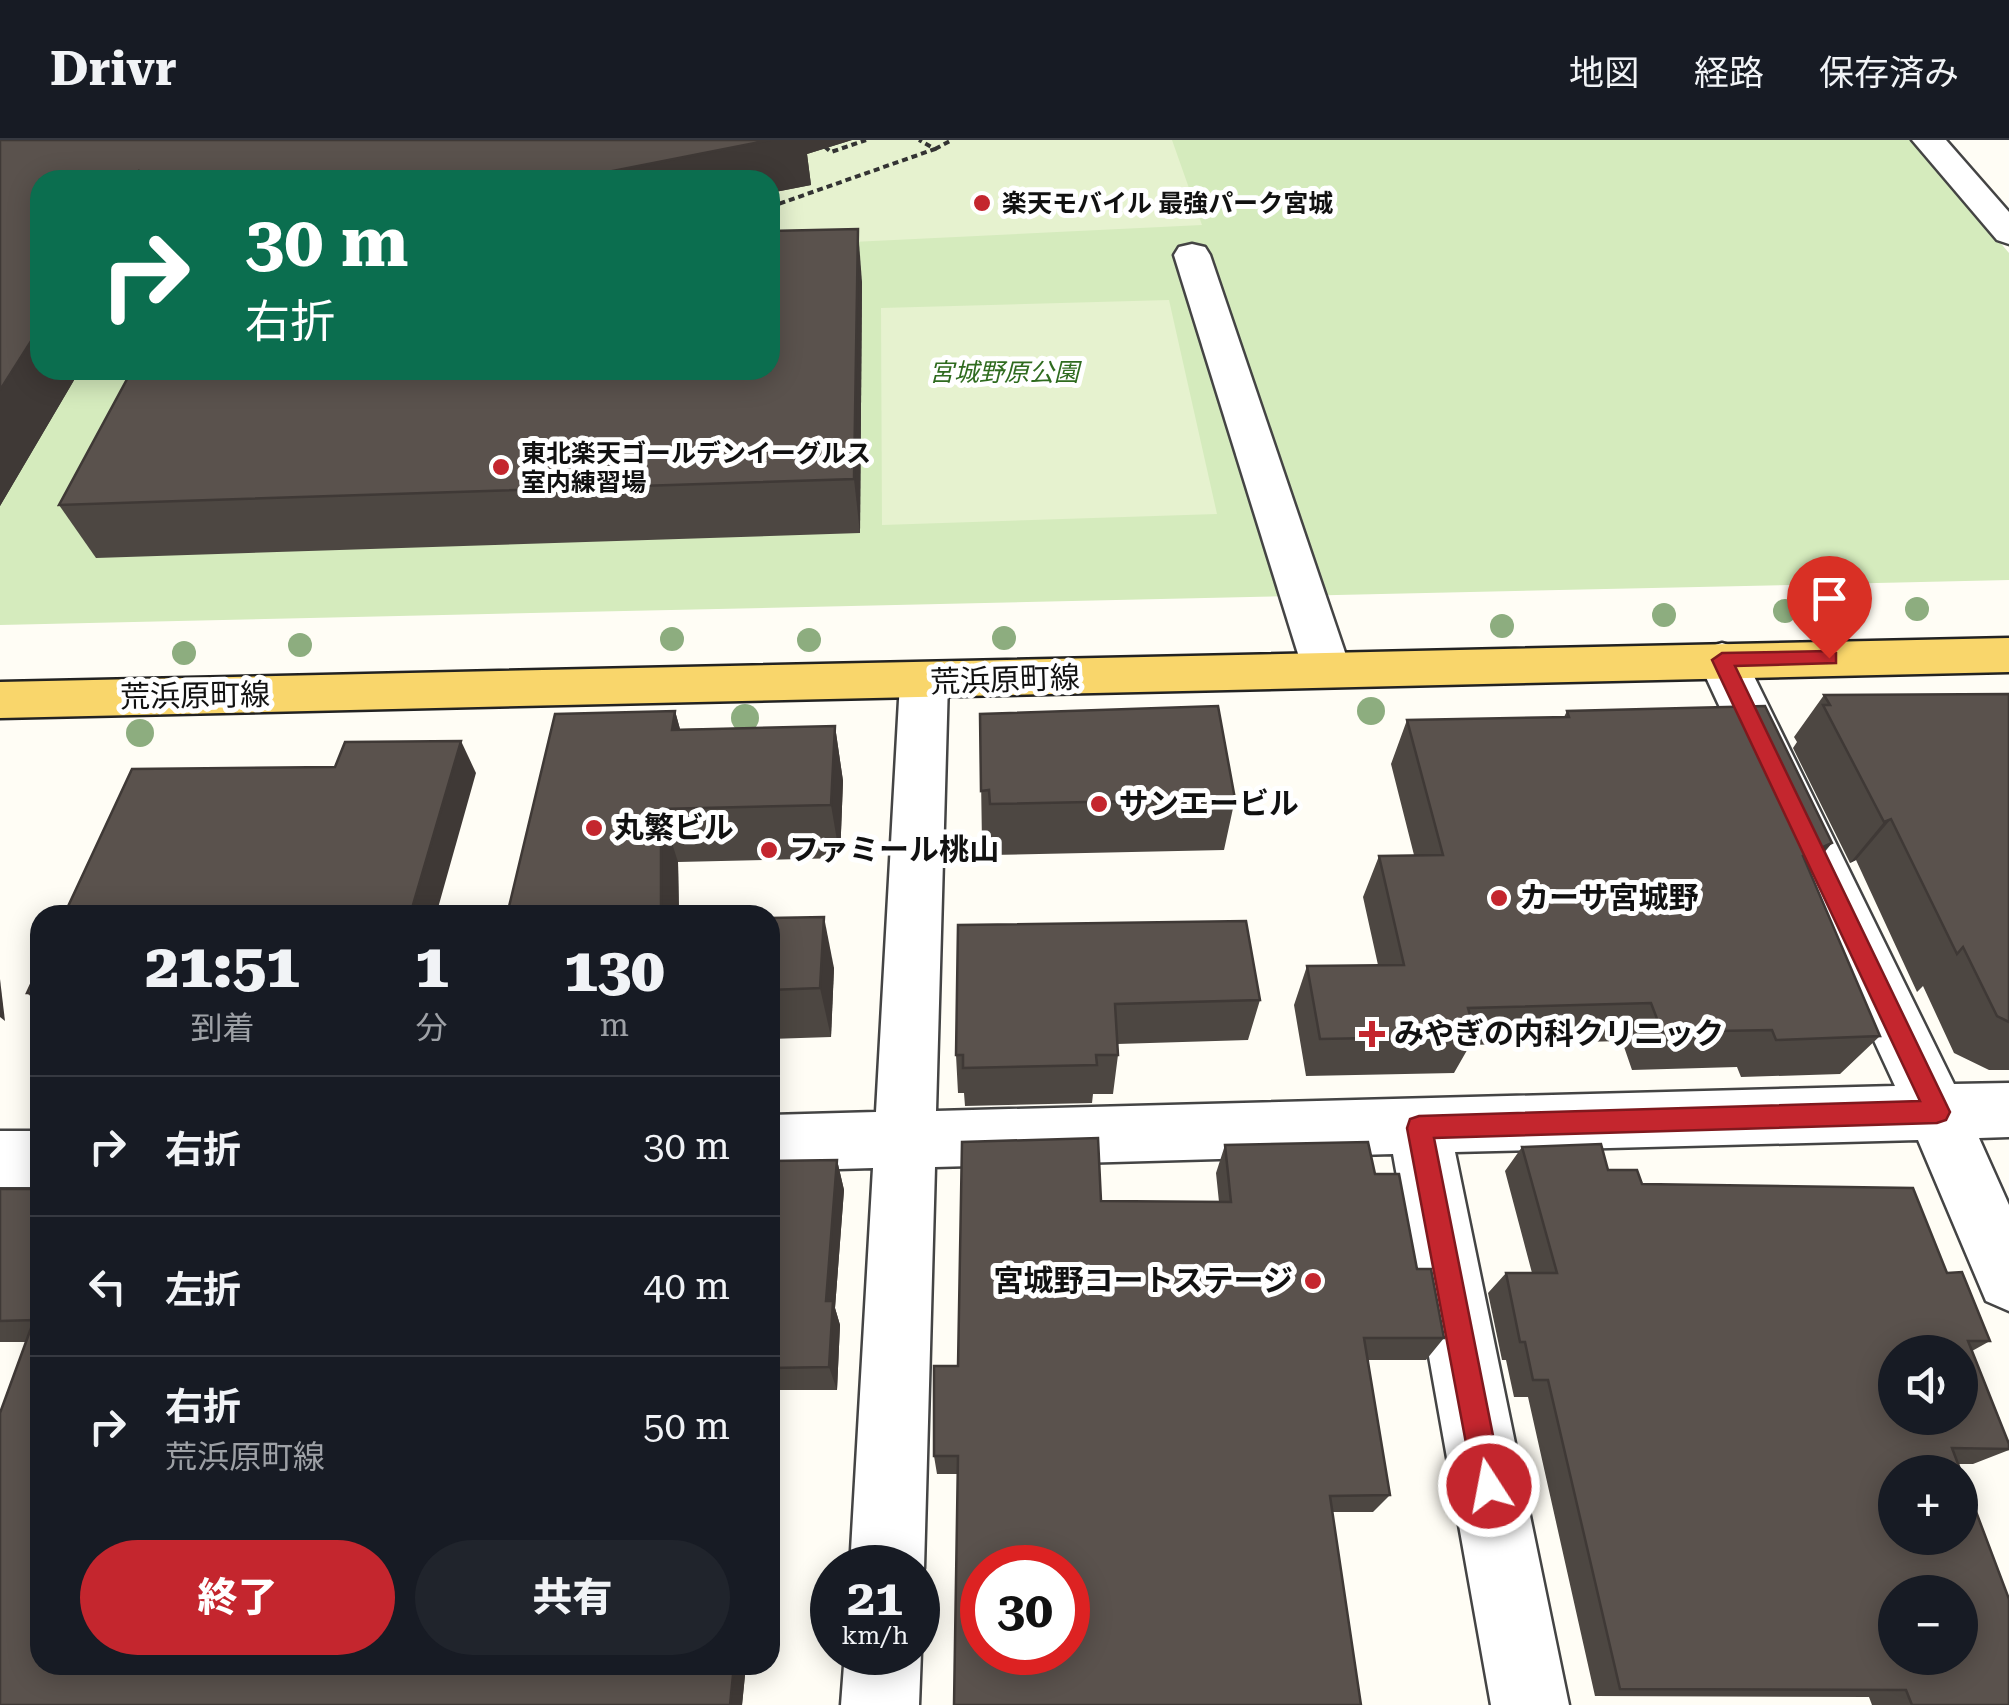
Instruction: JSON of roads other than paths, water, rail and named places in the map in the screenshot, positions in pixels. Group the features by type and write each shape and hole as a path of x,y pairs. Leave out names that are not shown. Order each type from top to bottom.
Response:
{"main road":[{"name":"荒浜原町線","path":"0,700 2009,655"}],"street":[{"path":"1928,140 2009,234"},
{"path":"1192,255 1327,670"},
{"path":"1722,660 1937,1112 2009,1279"},
{"path":"888,1545 924,682"},
{"path":"780,1143 2009,1110"},
{"path":"1419,1128 1530,1705"},
{"path":"0,1160 30,1158"},
{"path":"880,1705 882,1675"}],"place":[{"name":"楽天モバイル 最強パーク宮城","path":"982,203"},
{"name":"東北楽天ゴールデンイーグルス 室内練習場","path":"501,467"},
{"name":"サンエービル","path":"1099,804"},
{"name":"丸繁ビル","path":"594,828"},
{"name":"ファミール桃山","path":"769,850"},
{"name":"カーサ宮城野","path":"1499,898"},
{"name":"みやぎの内科クリニック","path":"1372,1034"},
{"name":"宮城野コートステージ","path":"1313,1281"}],"park label":[{"name":"宮城野原公園","path":"1004,372"}]}
